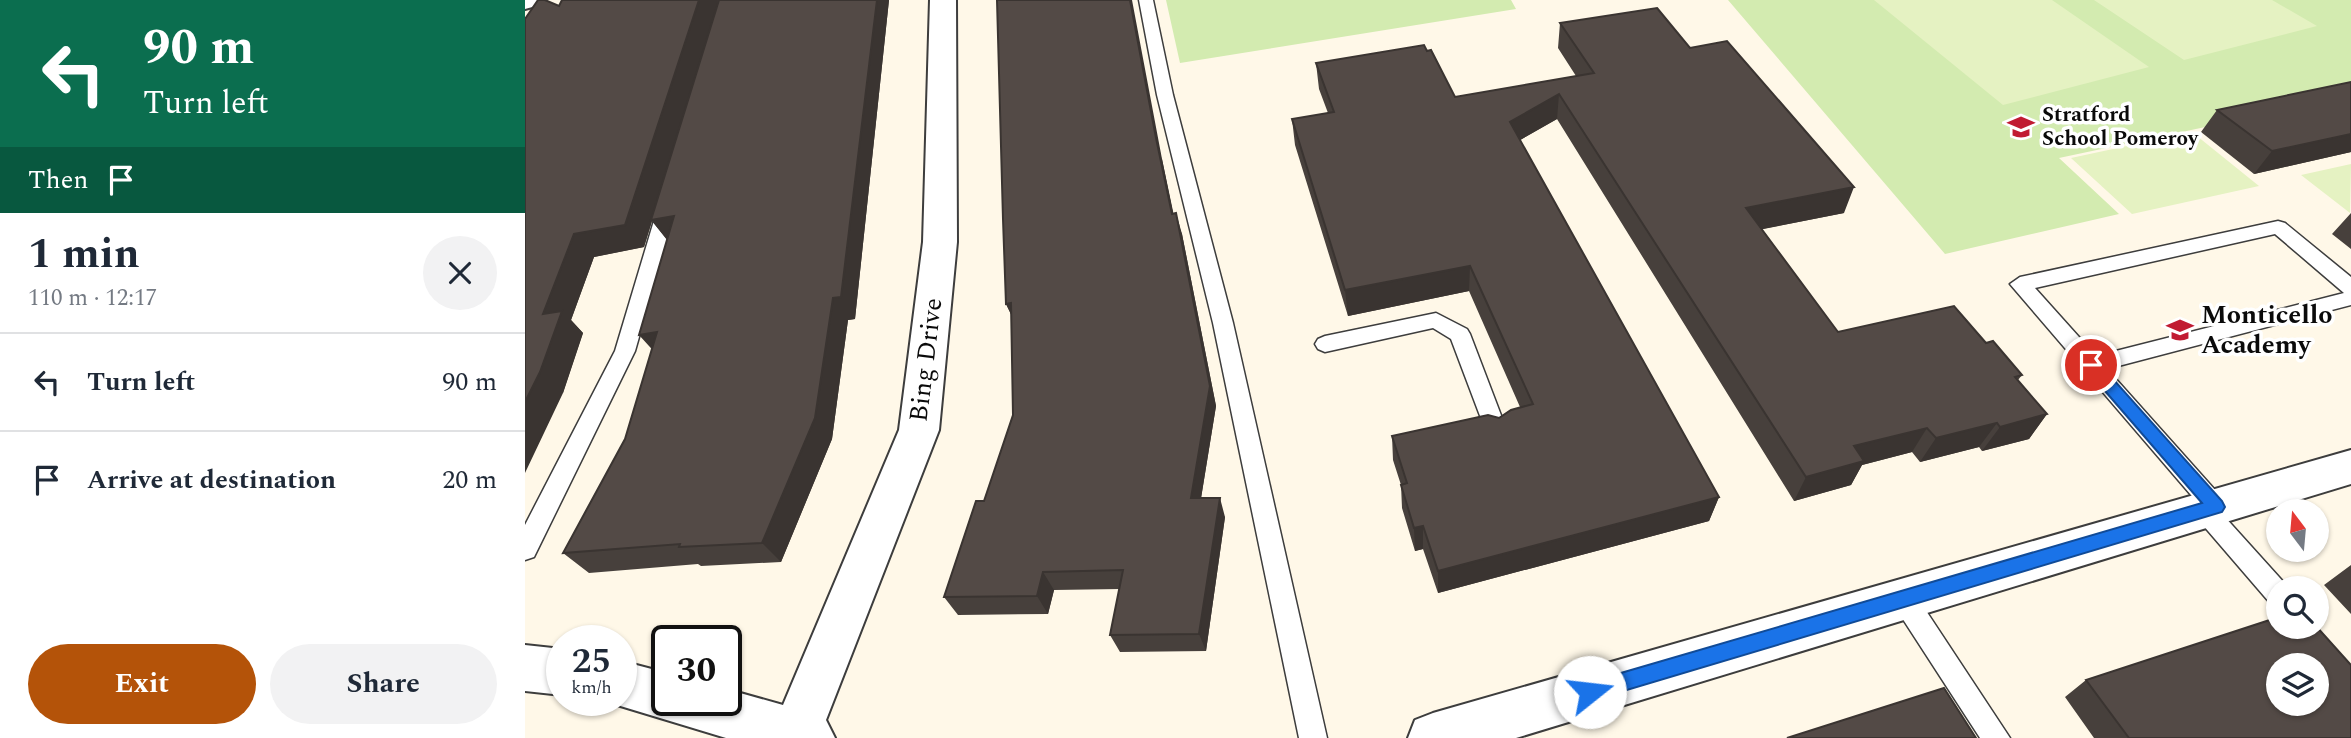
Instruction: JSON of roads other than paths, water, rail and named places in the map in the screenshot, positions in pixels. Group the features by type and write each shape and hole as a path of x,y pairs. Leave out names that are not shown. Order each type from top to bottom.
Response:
{"street":[{"name":"Bing Drive","path":"800,737 919,430 940,242 943,0"},
{"path":"1433,738 2351,467"},
{"path":"731,716 800,737"}],"lane":[{"path":"1146,0 1165,95 1223,323 1313,738"},
{"path":"525,549 625,351 675,182"},
{"path":"2266,579 2091,365 2020,284 2278,227 2351,288"},
{"path":"2091,365 2351,298"},
{"path":"1325,344 1436,320 1447,324 1459,334 1496,432"},
{"path":"1904,599 1996,738"}],"place":[{"name":"Stratford School Pomeroy","path":"2021,127"},
{"name":"Monticello Academy","path":"2180,330"}]}
